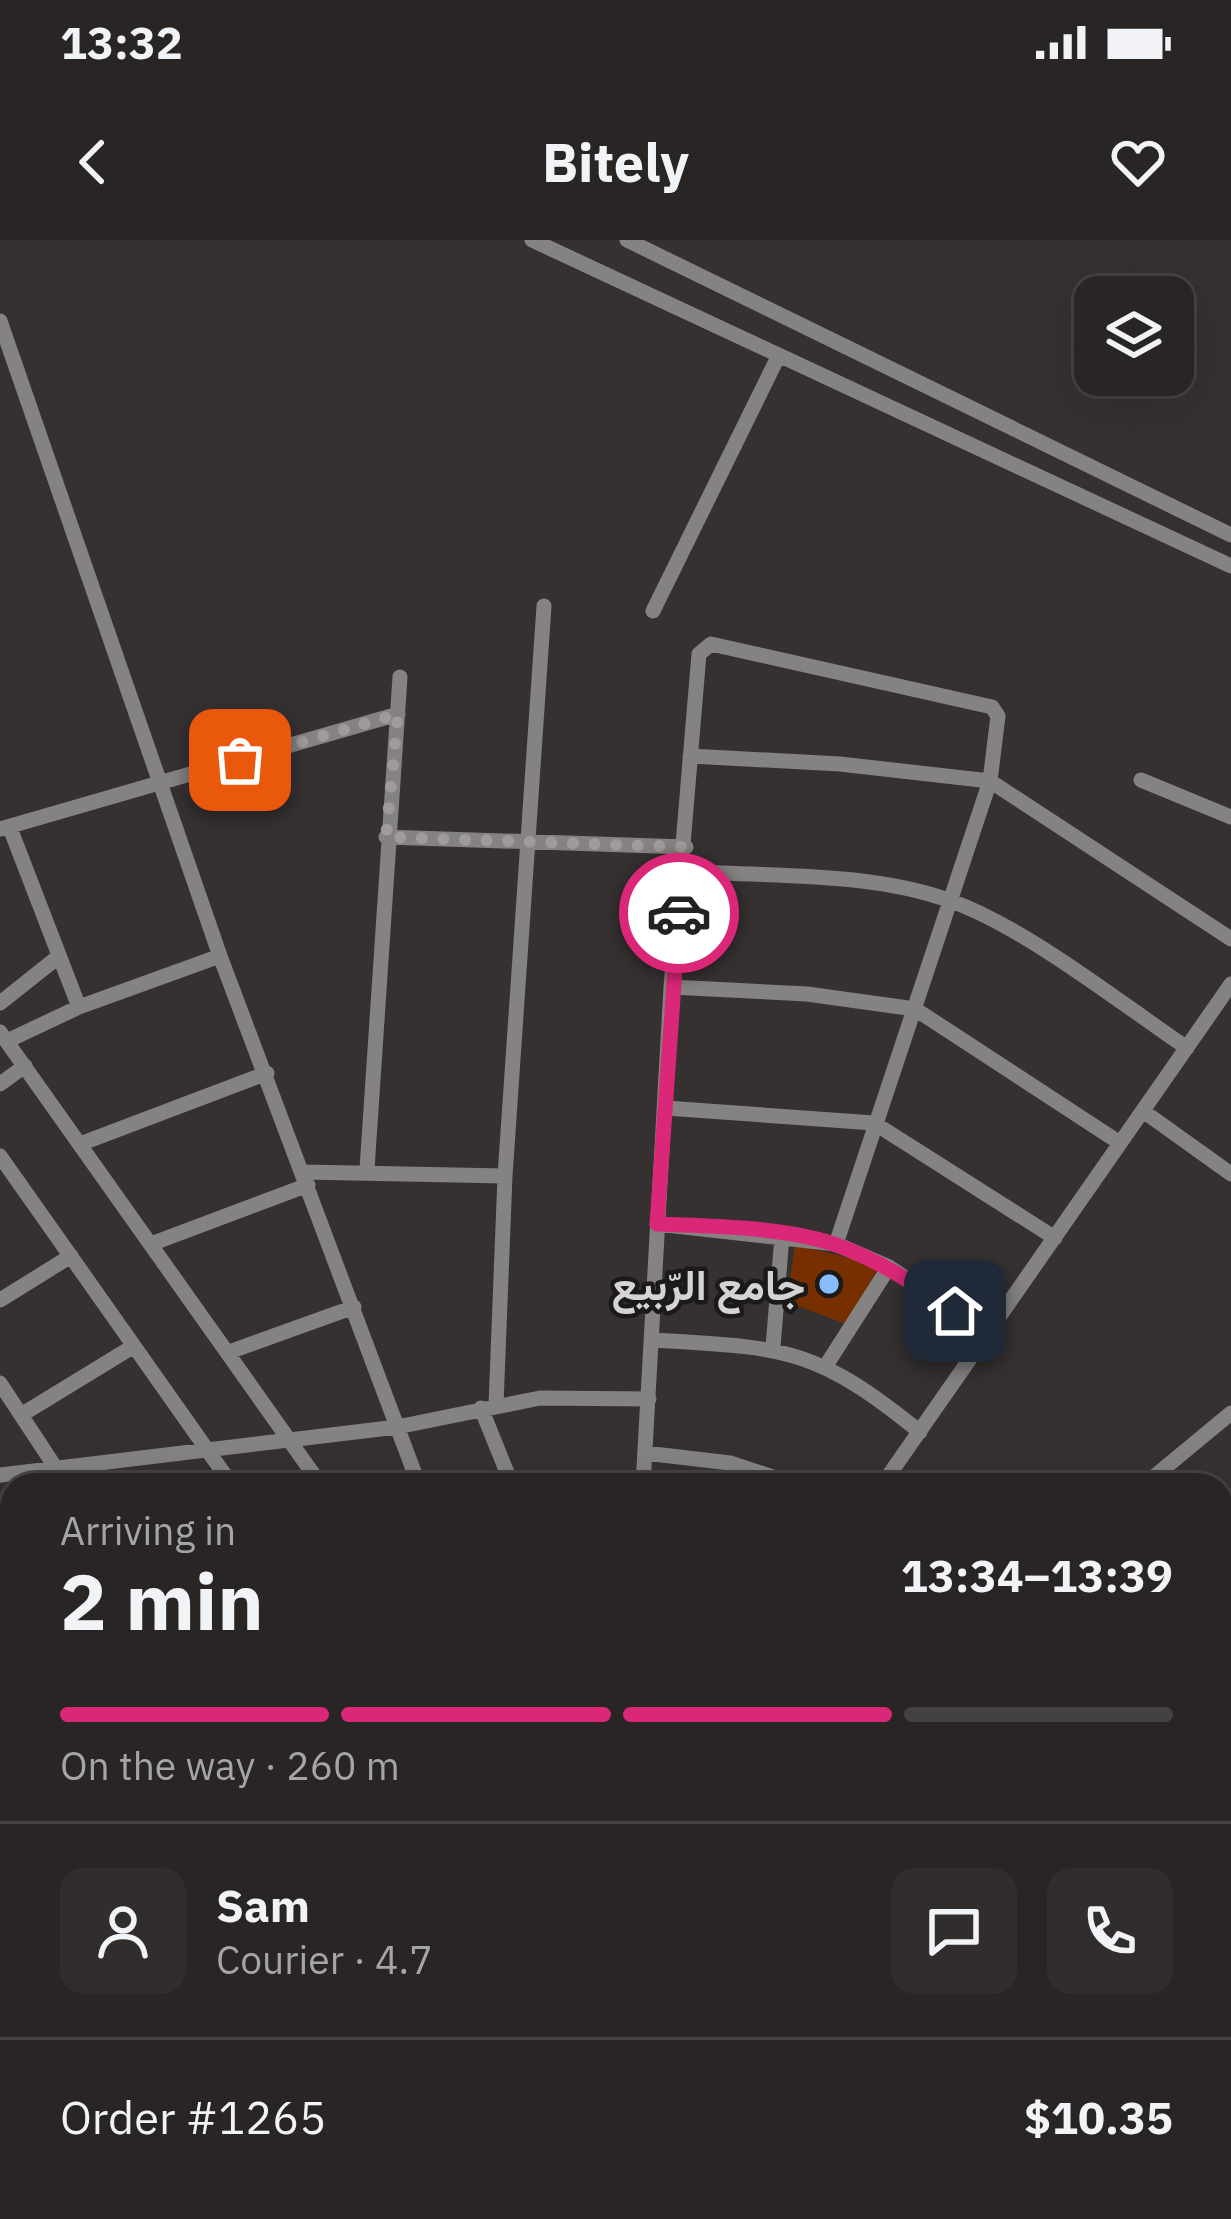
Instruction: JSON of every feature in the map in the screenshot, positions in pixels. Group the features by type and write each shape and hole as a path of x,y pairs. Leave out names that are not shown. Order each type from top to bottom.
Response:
{"street":[{"path":"532,240 1231,566"},
{"path":"627,240 1231,535"},
{"path":"0,321 220,956 414,1473"},
{"path":"653,611 777,358"},
{"path":"508,1473 488,1407 544,605"},
{"path":"644,1473 671,987 699,654 720,644 992,707 998,716 990,781 836,1244"},
{"path":"367,1169 400,677"},
{"path":"79,1007 5,828 398,714"},
{"path":"690,756 840,764 990,781 1231,939"},
{"path":"1141,780 1231,817"},
{"path":"386,837 686,847"},
{"path":"684,871 860,883 950,900 1003,928 1187,1048"},
{"path":"220,956 3,1037 313,1473"},
{"path":"0,1003 58,957"},
{"path":"891,1473 1231,984"},
{"path":"671,987 807,994 915,1009 1120,1143"},
{"path":"0,1084 25,1066"},
{"path":"80,1144 267,1073"},
{"path":"665,1108 874,1123 1055,1238"},
{"path":"1143,1111 1231,1174"},
{"path":"0,1156 224,1473"},
{"path":"151,1244 306,1179 367,1169 505,1176"},
{"path":"657,1224 836,1244 889,1267 988,1333"},
{"path":"773,1347 782,1236"},
{"path":"0,1300 71,1256"},
{"path":"827,1364 889,1267"},
{"path":"229,1352 354,1307"},
{"path":"653,1340 773,1347 827,1364 920,1432"},
{"path":"21,1415 134,1346"},
{"path":"0,1384 59,1473"},
{"path":"16,1473 397,1427 488,1407 570,1396 649,1399"},
{"path":"1158,1473 1231,1412"},
{"path":"645,1453 730,1463 760,1473"}],"building":[{"name":"جامع الرّبيع","path":"795,1245 880,1265 846,1324 787,1302"}],"way so far":[{"path":"240,760 398,714 386,837 686,847 679,913"}],"place":[{"name":"جامع الرّبيع","path":"829,1284"}],"route":[{"path":"679,913 657,1224 721,1227 836,1244 889,1267 955,1311"}]}
